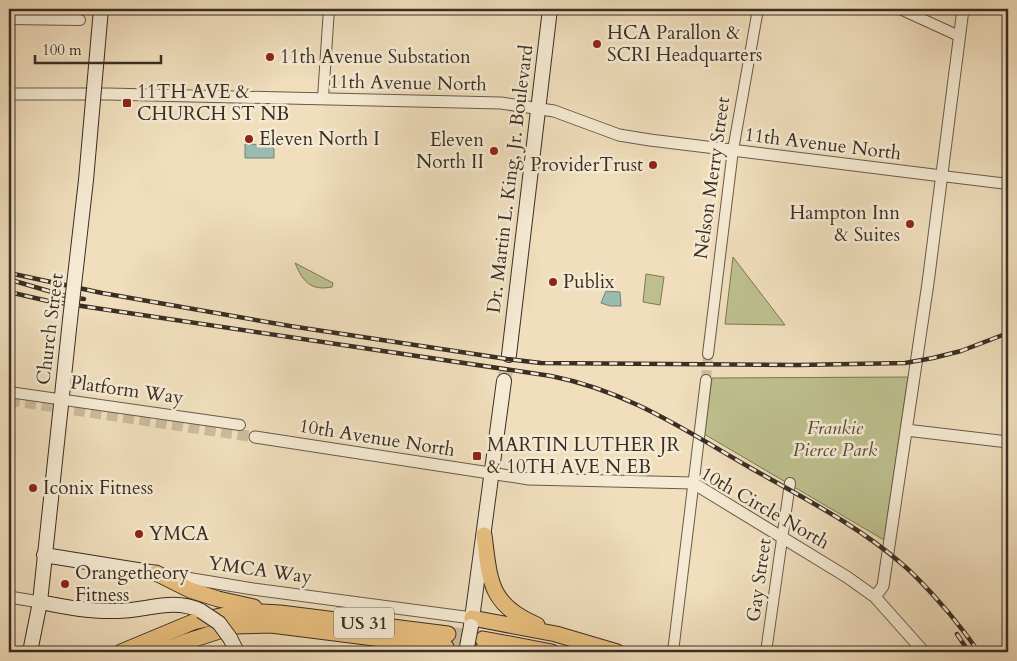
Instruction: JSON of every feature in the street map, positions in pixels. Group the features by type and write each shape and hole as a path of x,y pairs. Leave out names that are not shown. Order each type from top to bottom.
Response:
{"main road":[{"name":"Church Street","path":"30,652 40,602 86,180 101,9"},
{"name":"Dr. Martin L. King, Jr. Boulevard","path":"508,355 550,9"},
{"path":"504,381 493,474 471,622 480,649 552,652"},
{"path":"484,535 489,571 495,593 504,606 524,620 556,634 617,652"},
{"name":"YMCA Way","path":"44,555 156,573"},
{"path":"156,573 190,590 280,613"},
{"path":"40,602 86,610 116,612 173,604 194,607 219,623 237,652"},
{"name":"US 31","path":"121,652 193,622 243,611 280,613 447,640 271,625 234,626 160,652"},
{"path":"471,622 556,634"}],"street":[{"path":"323,98 329,9"},
{"name":"Nelson Merry Street","path":"708,354 734,150 758,9"},
{"path":"900,9 959,36"},
{"path":"875,596 883,586 927,292 963,9"},
{"path":"9,19 80,20"},
{"name":"11th Avenue North","path":"9,94 108,94 482,102 554,111 619,135 650,140 1008,184"},
{"path":"673,652 706,380"},
{"name":"Platform Way","path":"9,392 240,424"},
{"path":"906,430 1008,442"},
{"name":"10th Avenue North","path":"255,437 493,474"},
{"name":"10th Circle North","path":"493,474 532,479 693,483 847,576 875,596 924,652"},
{"name":"Gay Street","path":"766,652 790,483"},
{"name":"YMCA Way","path":"156,573 471,622"},
{"path":"9,597 40,602"}],"green space":[{"path":"733,257 785,325 725,324"},
{"path":"295,263 333,283 332,287 318,288 309,284 301,275"},
{"path":"646,274 664,277 660,305 643,302"},
{"name":"Frankie Pierce Park","path":"908,377 884,540 704,434 712,378"}],"water":[{"path":"245,144 270,145 274,149 274,158 245,158"},
{"path":"606,291 620,292 621,306 610,306 601,303"}],"tunnel":[{"path":"706,380 708,354"},
{"path":"504,381 509,355"},
{"path":"9,400 255,437"},
{"path":"448,634 482,638"},
{"path":"446,647 480,651"}],"railway":[{"path":"9,273 102,293 290,326 541,363 798,365 905,363 961,351 1008,333"},
{"path":"11,280 69,297 84,299"},
{"path":"9,292 48,301 551,376 605,391 630,401 677,425 866,536 902,564 920,581 949,613 978,652"},
{"path":"957,634 969,652"}],"place":[{"name":"HCA Parallon & SCRI Headquarters","path":"597,44"},
{"name":"11th Avenue Substation","path":"270,57"},
{"name":"11TH AVE & CHURCH ST NB","path":"127,103"},
{"name":"Eleven North I","path":"249,139"},
{"name":"Eleven North II","path":"494,151"},
{"name":"ProviderTrust","path":"653,165"},
{"name":"Hampton Inn & Suites","path":"910,224"},
{"name":"Publix","path":"553,282"},
{"name":"MARTIN LUTHER JR & 10TH AVE N EB","path":"477,456"},
{"name":"Iconix Fitness","path":"33,488"},
{"name":"YMCA","path":"139,534"},
{"name":"Orangetheory Fitness","path":"65,584"}]}
